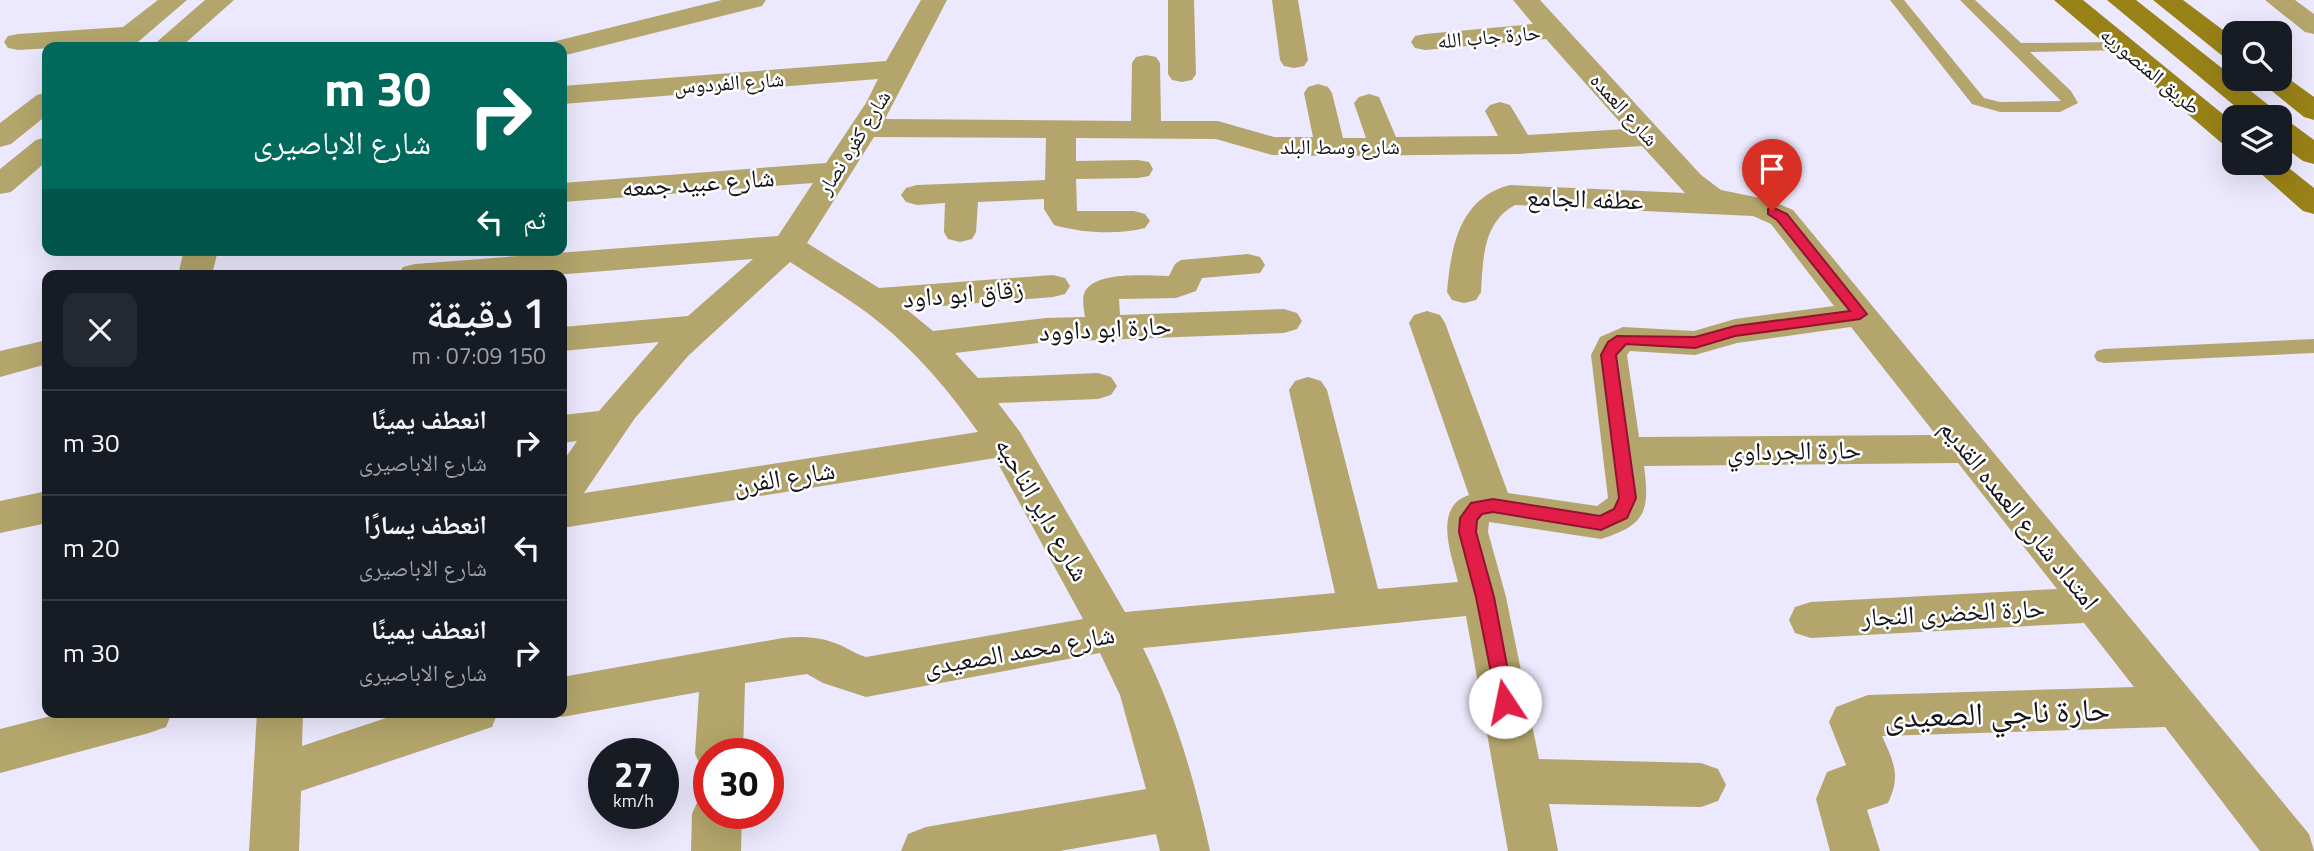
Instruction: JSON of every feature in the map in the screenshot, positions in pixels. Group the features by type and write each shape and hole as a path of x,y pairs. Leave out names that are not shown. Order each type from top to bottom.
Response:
{"main road":[{"name":"طريق المنصوريه","path":"2067,0 2222,128"},
{"name":"طريق المنصوريه","path":"2120,0 2251,105"},
{"path":"2165,0 2222,42"},
{"path":"2287,91 2314,111"},
{"path":"2292,138 2314,155"},
{"path":"2279,175 2314,204"}],"street":[{"path":"18,42 122,41 174,0"},
{"path":"170,42 221,0"},
{"path":"567,47 753,0"},
{"name":"شارع كفره نصار","path":"567,486 622,408 696,327 788,246 881,103 933,0"},
{"path":"1181,0 1182,74"},
{"path":"1285,0 1294,60"},
{"name":"شارع العمده","path":"1526,0 1690,181 1710,197 1733,205"},
{"path":"2278,0 2314,26"},
{"name":"حارة جاب الله","path":"1425,42 1554,30"},
{"path":"1146,63 1146,130"},
{"name":"شارع الفردوس","path":"567,95 896,69"},
{"path":"1318,93 1330,147"},
{"path":"1369,103 1384,146"},
{"path":"0,138 42,105"},
{"path":"1500,111 1518,145"},
{"name":"شارع وسط البلد","path":"864,128 1218,130 1233,133 1258,144 1330,147 1518,145 1649,136"},
{"path":"1061,129 1060,209 1065,218 1134,221"},
{"path":"0,185 42,150"},
{"path":"917,195 962,193 1138,169"},
{"name":"شارع عبيد جمعه","path":"567,192 835,172"},
{"path":"0,191 42,180"},
{"path":"960,232 962,193"},
{"name":"عطفه الجامع","path":"1464,292 1467,246 1475,226 1488,207 1510,195 1733,205"},
{"name":"امتداد شارع العمده القديم","path":"1733,205 1759,208 1782,217 1967,449 2178,706 2291,851"},
{"path":"479,270 788,246"},
{"name":"شارع داير الناحيه","path":"788,246 873,300 926,344 969,391 1006,442 1113,632 1143,695 1180,829"},
{"path":"1103,328 1101,295 1112,288 1176,287 1184,283 1187,272 1194,268 1248,265"},
{"name":"زقاق ابو داود","path":"873,300 1053,286"},
{"path":"1533,851 1485,597 1468,532 1468,518 1477,508 1493,506 1601,523 1621,513 1628,498 1609,355 1622,339 1695,342 1735,331 1860,314"},
{"name":"حارة ابو داوود","path":"926,344 996,334 1284,321"},
{"path":"1427,323 1493,506"},
{"path":"567,339 696,327"},
{"path":"0,364 42,353"},
{"path":"969,391 1098,386"},
{"path":"1308,390 1361,609"},
{"path":"567,428 611,424"},
{"name":"شارع الفرن","path":"567,511 1006,442"},
{"name":"حارة الجرداوي","path":"1621,452 1967,449"},
{"path":"0,517 42,508"},
{"name":"شارع محمد الصعيدى","path":"567,696 807,655 866,677 1113,632 1485,597"},
{"name":"حارة الخضرى النجار","path":"1811,620 2095,605"},
{"path":"720,738 723,668"},
{"name":"حارة ناجي الصعيدى","path":"1855,851 1841,799 1844,788 1871,787 1874,775 1853,722 1868,716 2178,706"},
{"path":"4,757 130,718"},
{"path":"274,851 280,718"},
{"path":"277,777 455,718"},
{"path":"1520,781 1700,785"},
{"path":"716,851 717,829"},
{"path":"926,851 1180,829"}],"lane":[{"path":"1897,0 1975,97 1984,104 2000,107 2060,107 2070,103 2065,94 1967,0"},
{"path":"2017,48 2122,46"},
{"path":"2104,356 2314,346"}],"route":[{"path":"1505,702 1485,597 1468,532 1468,518 1477,508 1493,506 1601,523 1621,513 1628,498 1609,355 1614,346 1622,339 1695,342 1735,331 1860,314 1782,217 1772,211"}]}
